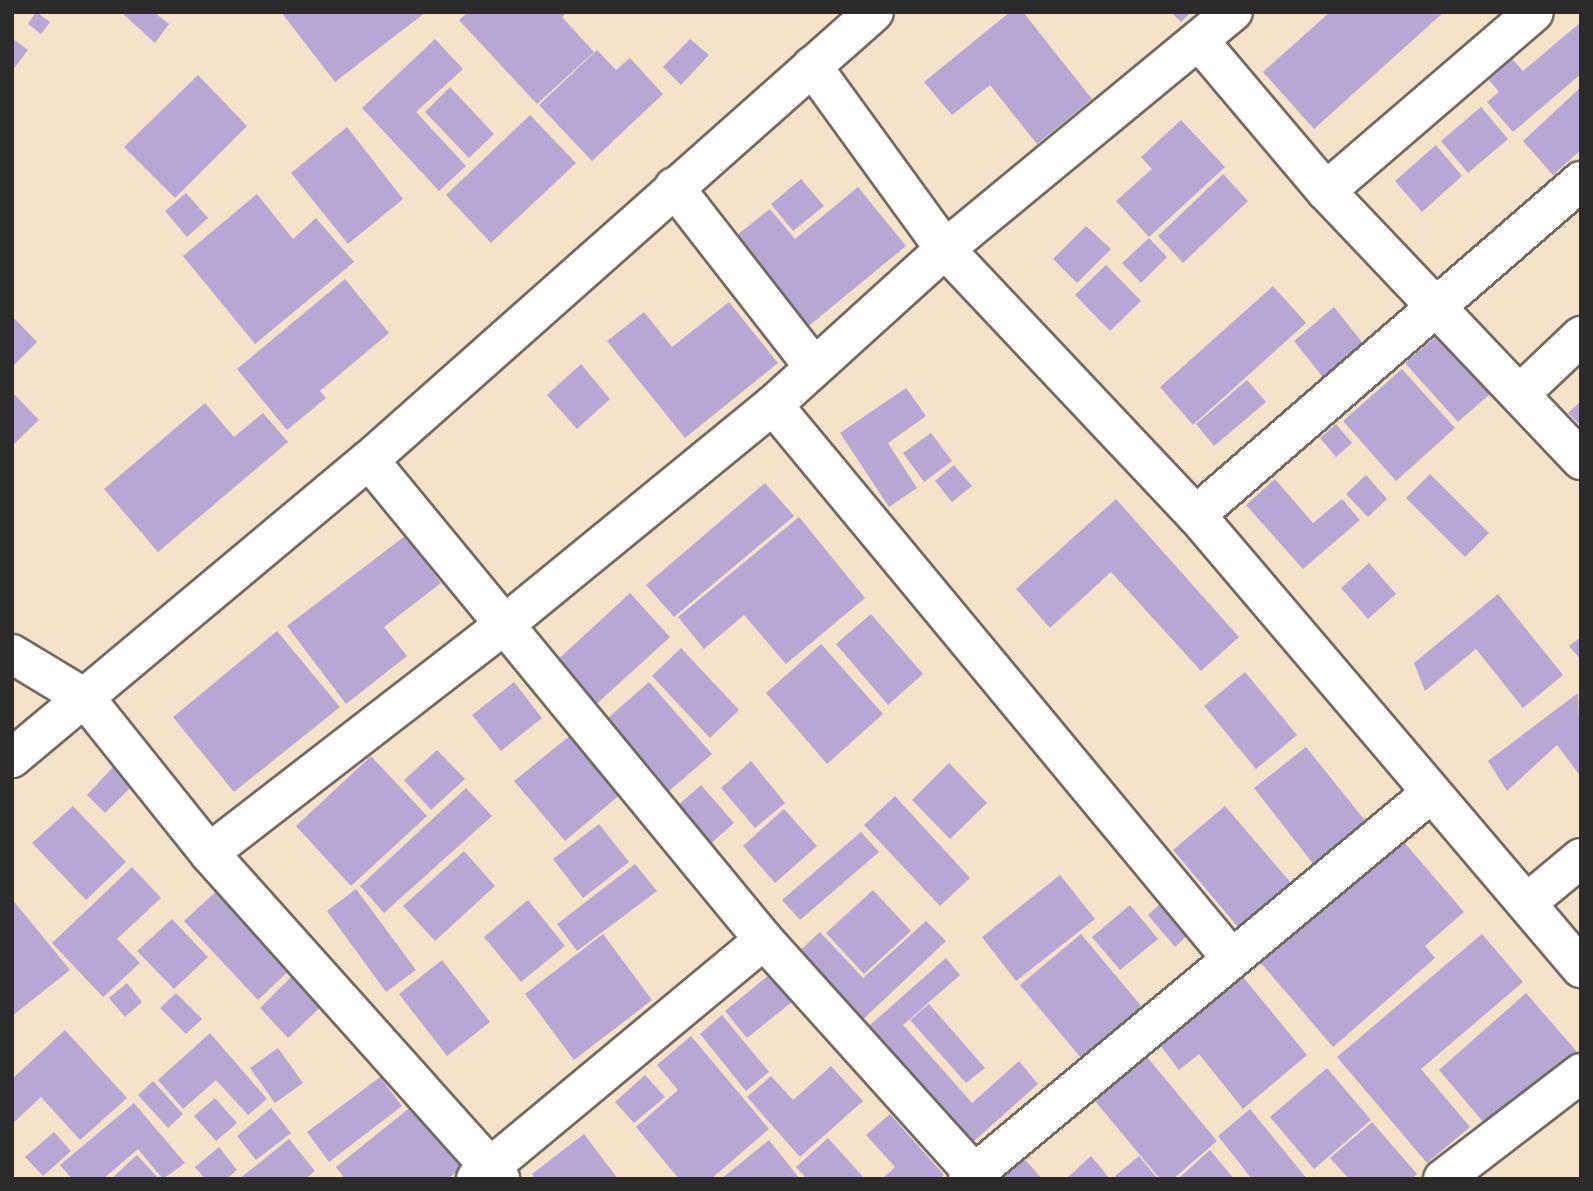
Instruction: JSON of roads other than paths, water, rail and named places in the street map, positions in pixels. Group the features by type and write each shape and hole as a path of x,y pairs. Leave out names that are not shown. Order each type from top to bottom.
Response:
{"street":[{"path":"12,758 369,460 874,12"},
{"path":"209,853 504,625 773,405 945,249 1200,42 1233,12"},
{"path":"1326,191 1534,12"},
{"path":"1200,42 1326,191 1521,393 1581,460"},
{"path":"813,66 945,249 1196,515 1430,794 1528,902 1581,968"},
{"path":"1196,515 1581,181"},
{"path":"674,187 814,367"},
{"path":"1521,393 1581,335"},
{"path":"773,405 1232,959"},
{"path":"369,460 764,940 974,1177 1430,794"},
{"path":"12,654 85,698 209,853 489,1175 764,940"},
{"path":"1528,902 1581,858"},
{"path":"1443,1179 1581,1073"}]}
